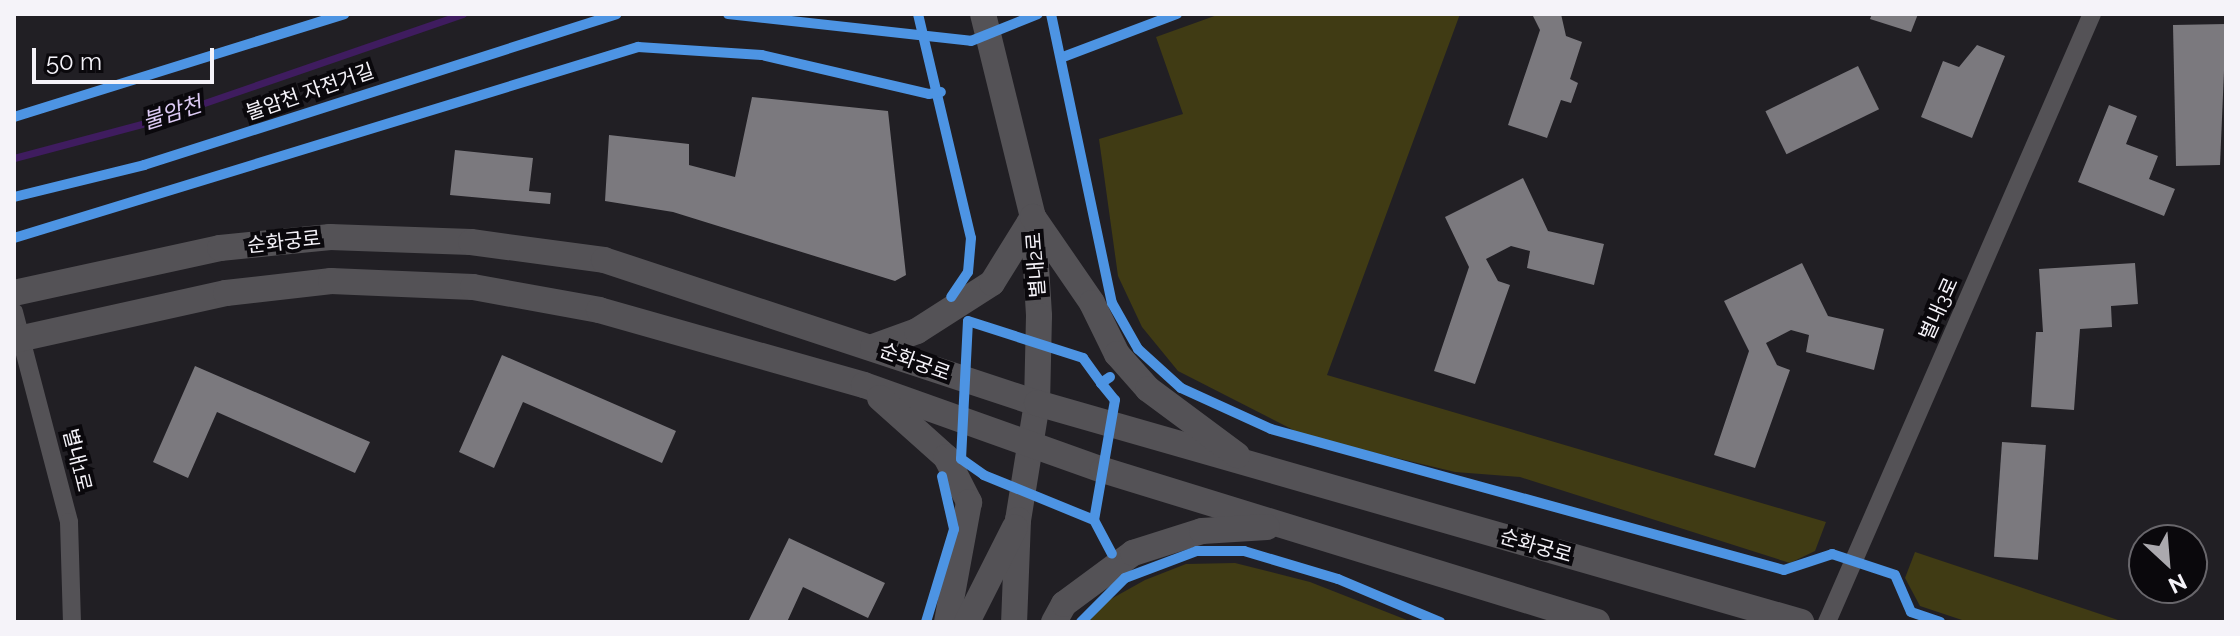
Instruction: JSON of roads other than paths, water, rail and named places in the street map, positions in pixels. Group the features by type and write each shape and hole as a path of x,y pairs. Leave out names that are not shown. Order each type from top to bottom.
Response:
{"street":[{"name":"별내2로","path":"983,14 998,62 1033,217 1037,403 1018,520 1014,622"},
{"name":"별내3로","path":"1827,622 2092,14"},
{"path":"873,347 917,331 992,283 1033,217 1092,303 1117,354 1148,389 1252,466"},
{"name":"순화궁로","path":"14,293 220,248 330,237 471,242 604,260 1037,403 1801,622"},
{"name":"순화궁로","path":"18,339 241,291 331,281 473,287 599,310 864,385 1030,446 1597,622"},
{"name":"별내1로","path":"14,312 18,339 69,522 72,622"},
{"path":"864,385 946,457 969,502 947,622"},
{"name":"별내2로","path":"967,622 1018,520"},
{"path":"1054,622 1064,604 1133,553 1202,531 1286,526"}],"waterway":[{"name":"불암천","path":"14,158 149,122 463,14"}]}
